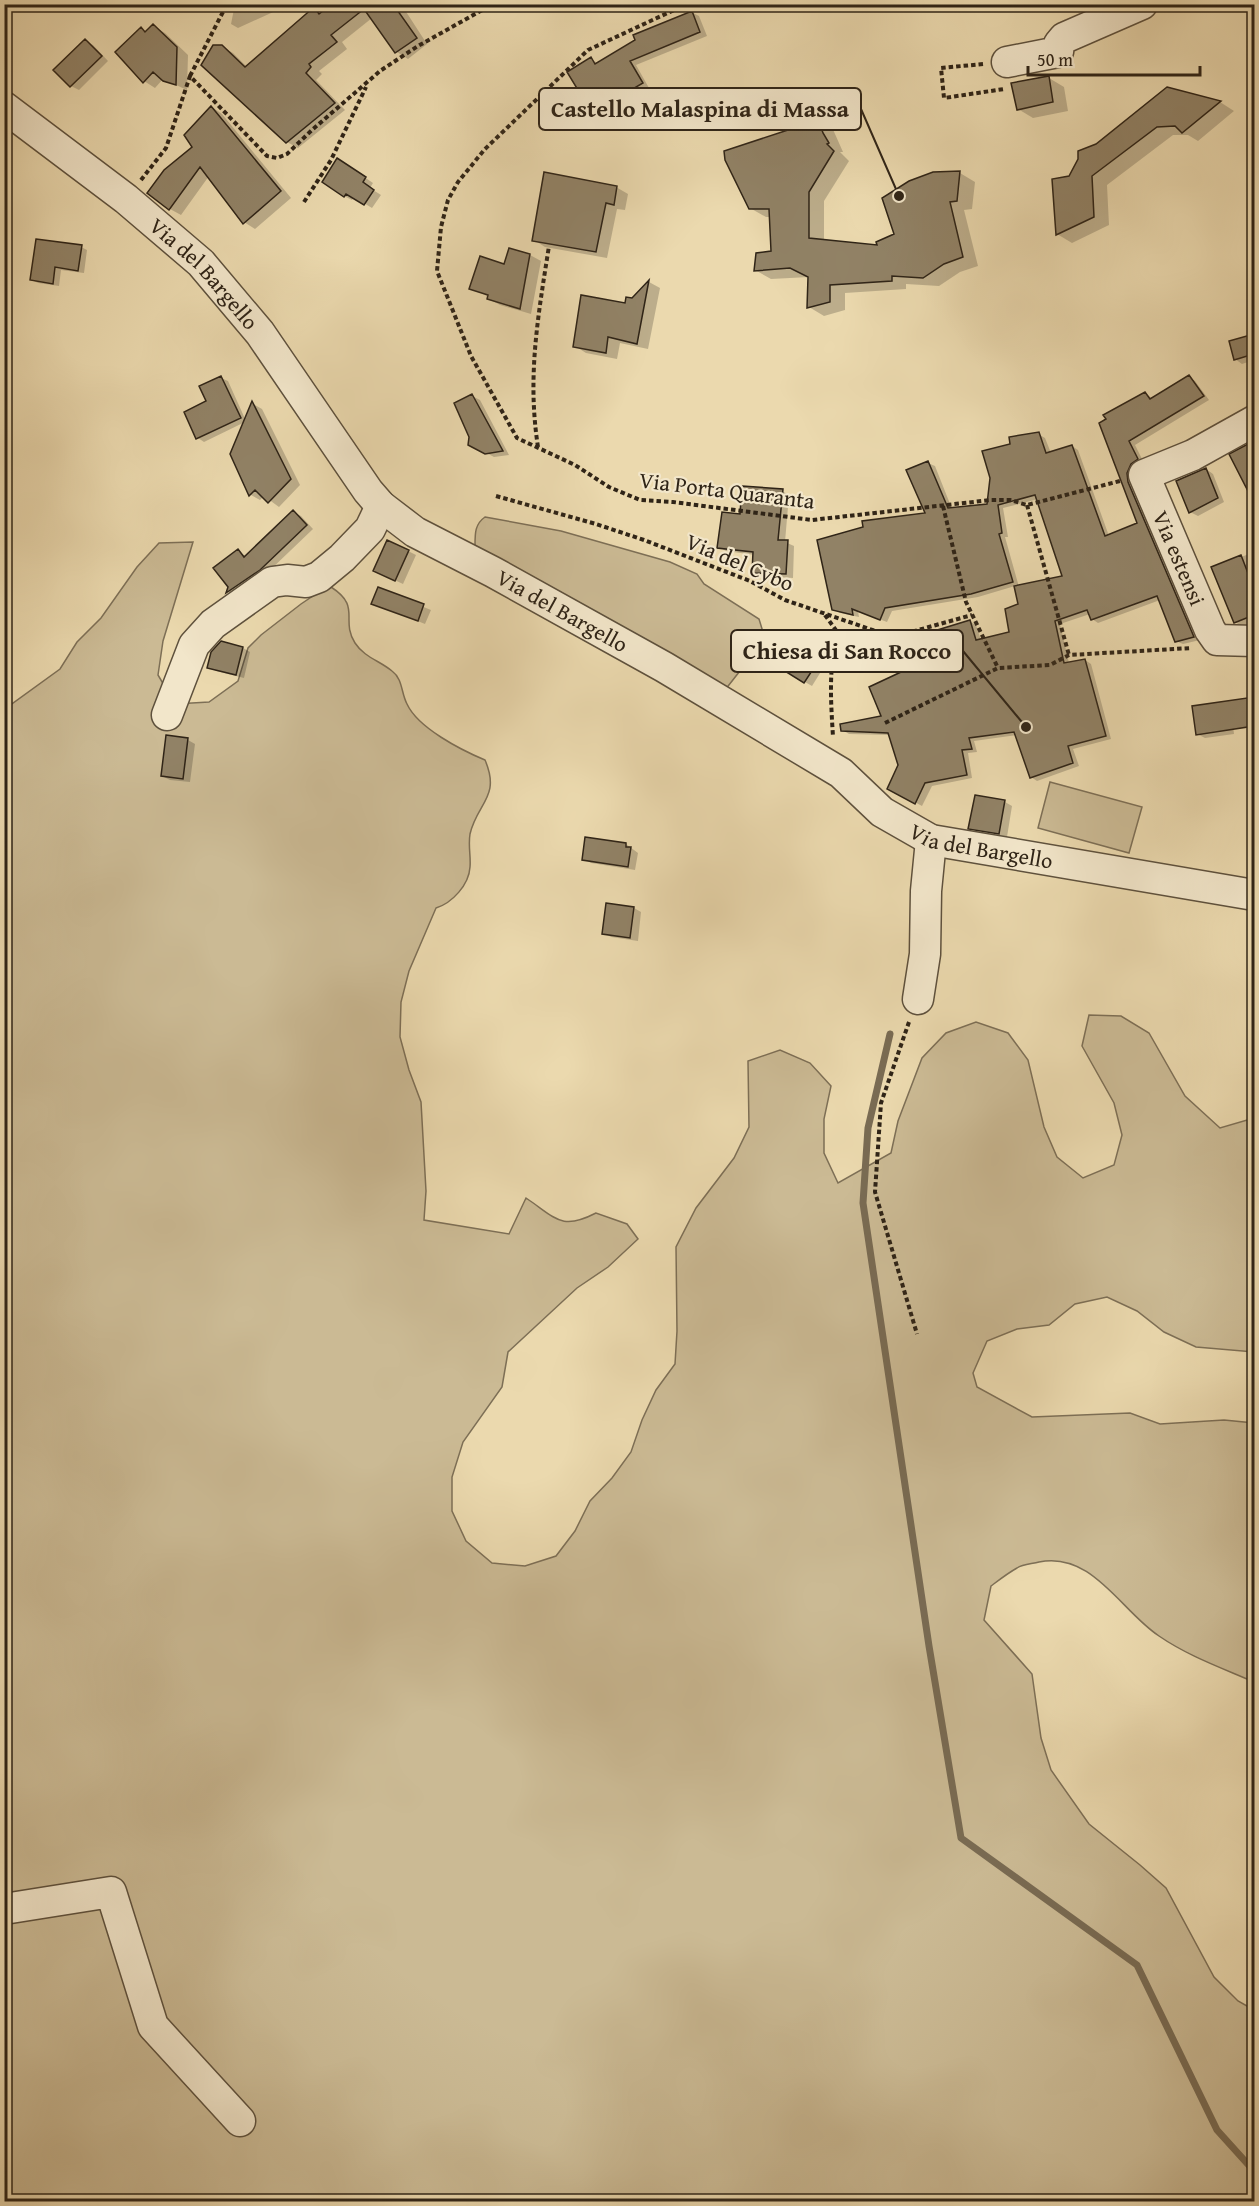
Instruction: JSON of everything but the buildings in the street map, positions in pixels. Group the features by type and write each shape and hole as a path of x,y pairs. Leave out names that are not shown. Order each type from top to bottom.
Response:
{"street":[{"path":"1008,75 1058,52 1059,44 1064,38 1142,4"},
{"name":"Via del Bargello","path":"4,107 126,199 201,263 260,333 368,491 381,506 415,532 493,572 664,667 841,773 882,812 931,840 1254,895"},
{"path":"1144,475 1193,455 1254,421"},
{"name":"Via estensi","path":"1144,475 1210,630 1217,640"},
{"path":"167,715 194,645 213,624 272,582 287,580 306,582 319,577 342,558 370,529 381,506"},
{"path":"1217,640 1254,641"},
{"path":"918,999 925,954 926,891 931,840"},
{"path":"4,1909 111,1892 153,2026 240,2121"}],"path":[{"path":"126,199 166,148 190,76 227,4"},
{"path":"190,76 267,156 278,158 287,154 380,71 418,46 493,4"},
{"name":"Via Porta Quaranta","path":"687,4 588,50 485,149 458,182 448,200 441,227 437,271 471,356 517,438 575,465 609,488 640,500 673,502 812,520 992,500 1010,500 1027,505"},
{"path":"940,68 1008,75 944,98 940,68"},
{"path":"304,202 331,160 367,83"},
{"path":"538,448 533,404 534,348 549,246"},
{"path":"1069,655 1027,505 1144,475"},
{"name":"Via del Cybo","path":"496,496 644,540 750,581 785,600 893,637 972,615"},
{"path":"943,506 966,602 998,668"},
{"path":"824,613 838,633 831,695 834,743 841,773"},
{"path":"885,723 998,668 1050,665 1069,655 1202,648 1217,640"},
{"path":"917,1334 875,1192 881,1103 918,999"},
{"path":"1254,1767 1251,1778 1254,1833"}],"shaded area":[{"path":"485,517 561,531 670,562 697,574 704,584 759,619 763,632 754,653 725,690 481,552 475,545 476,533 477,526"},
{"path":"193,542 163,641 158,675 175,704 209,702 238,681 248,648 301,604 331,587 346,601 349,627 355,643 372,659 396,674 405,700 420,721 441,737 485,760 489,773 489,792 473,823 470,834 470,863 467,880 454,898 436,908 409,971 401,1002 400,1037 421,1102 426,1191 424,1220 509,1234 526,1198 559,1220 575,1221 596,1213 627,1224 638,1239 608,1267 577,1288 508,1352 502,1387 463,1442 452,1477 452,1511 466,1541 492,1563 525,1566 556,1556 575,1531 590,1501 612,1478 631,1452 656,1390 675,1364 676,1247 696,1208 734,1158 749,1127 748,1061 780,1050 810,1063 831,1086 824,1119 824,1153 838,1183 891,1153 898,1121 922,1058 946,1033 976,1022 1008,1033 1028,1060 1044,1127 1057,1157 1083,1178 1114,1165 1122,1135 1114,1103 1082,1046 1089,1015 1121,1016 1149,1033 1185,1096 1220,1128 1254,1118 1254,1352 1196,1347 1164,1332 1137,1311 1107,1297 1075,1304 1049,1325 1017,1329 987,1341 973,1373 977,1387 1032,1417 1130,1413 1160,1424 1224,1420 1254,1423 1254,1682 1170,1643 1145,1625 1090,1574 1075,1565 1058,1561 1022,1566 991,1586 984,1620 1032,1674 1041,1738 1051,1770 1089,1824 1166,1888 1214,1977 1238,2001 1254,2010 1254,2201 5,2202 5,709 60,669 77,642 101,618 137,567 159,543"},
{"path":"1050,782 1142,807 1129,853 1038,828"}],"waterway":[{"path":"890,1034 868,1128 863,1203 929,1646 961,1838 1137,1965 1217,2130 1254,2171"}],"place":[{"name":"Castello Malaspina di Massa","path":"899,196"},
{"name":"Chiesa di San Rocco","path":"1026,727"}]}
